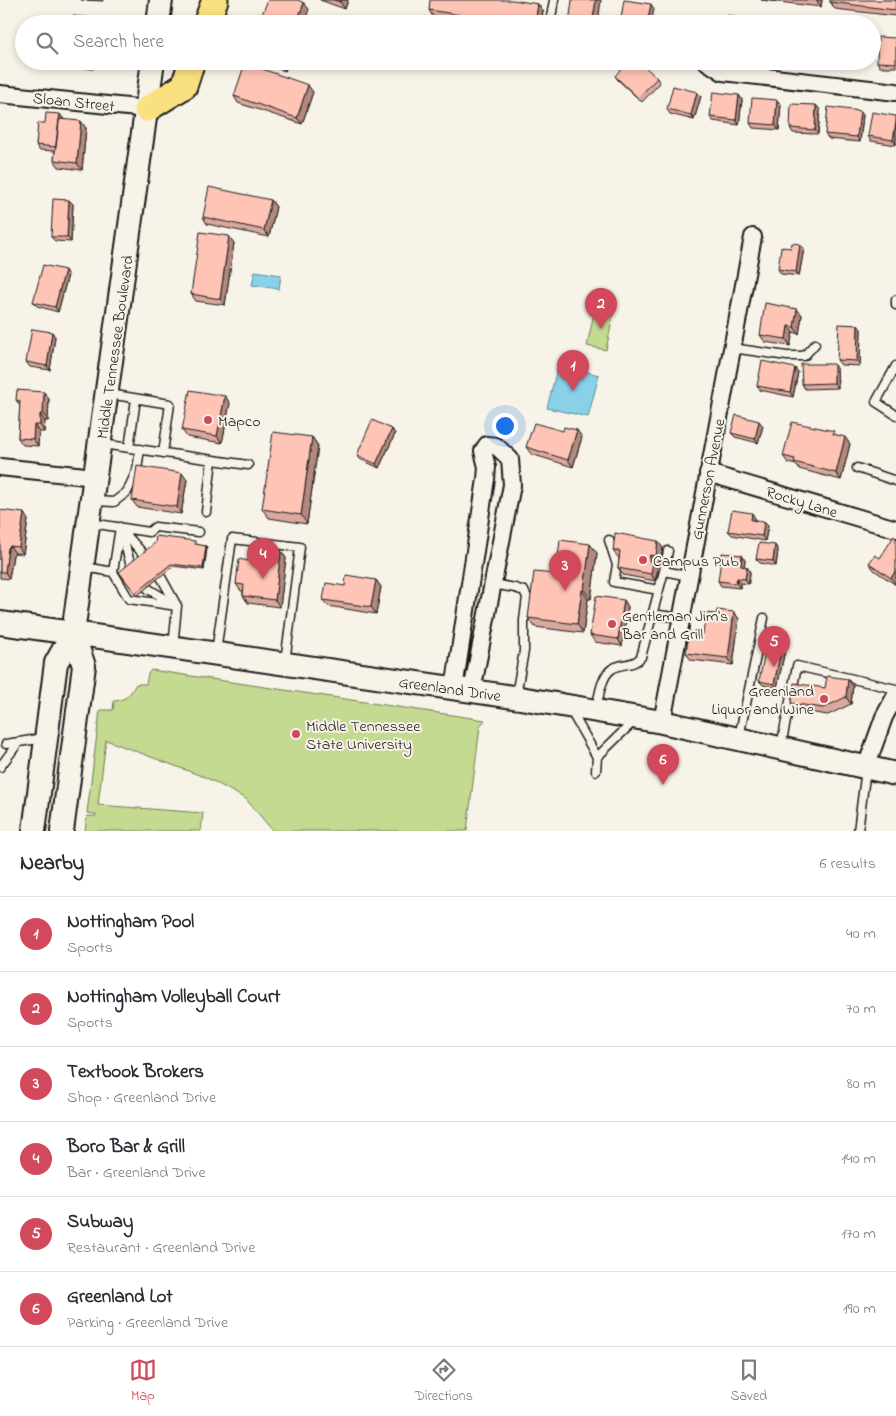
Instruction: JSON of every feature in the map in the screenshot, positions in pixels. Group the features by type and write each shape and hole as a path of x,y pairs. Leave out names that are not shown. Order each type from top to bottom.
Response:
{"main road":[{"path":"159,15 161,0"},
{"path":"209,15 215,0"},
{"name":"Middle Tennessee Boulevard","path":"34,831 56,663 73,633 152,70"},
{"path":"147,109 184,86 189,70"},
{"name":"Greenland Drive","path":"0,624 73,633 568,706 662,722 896,774"},
{"name":"Middle Tennessee Boulevard","path":"62,831 84,666 73,633"}],"street":[{"path":"720,70 723,72 896,92"},
{"name":"Sloan Street","path":"0,94 147,109"},
{"name":"Gunnerson Avenue","path":"662,722 753,237"},
{"path":"487,445 496,446 510,459 512,485 493,584 463,690 486,479 487,467 483,451 487,445"},
{"path":"0,467 95,477"},
{"name":"Rocky Lane","path":"708,473 896,529"},
{"path":"866,767 884,717 896,695"}],"lane":[{"path":"551,15 554,0"},
{"path":"896,300 896,305"},
{"path":"732,348 787,356 804,356 814,344"},
{"path":"896,366 876,402 896,415"},
{"path":"107,394 170,404 163,453"},
{"path":"129,448 136,399"},
{"path":"100,444 248,465"},
{"path":"92,501 114,502 127,492 137,470 140,449"},
{"path":"206,512 212,460"},
{"path":"858,468 896,481"},
{"path":"89,523 148,532 155,527 199,532"},
{"path":"120,527 144,556"},
{"path":"120,527 131,566"},
{"path":"120,527 113,572 129,599 177,606"},
{"path":"216,654 232,539 300,548 285,664"},
{"path":"609,540 617,565 614,582 658,590"},
{"path":"595,711 605,678 612,668 631,664 638,660 645,646 668,551"},
{"path":"82,567 113,572"},
{"path":"664,571 689,576"},
{"path":"160,577 177,606 173,648"},
{"path":"493,584 515,588 524,592 527,597 524,620 524,651 516,698"},
{"path":"147,588 177,606"},
{"path":"652,614 681,618"},
{"path":"738,739 764,618"},
{"path":"781,748 797,666 896,689"},
{"path":"568,706 597,757 596,771"},
{"path":"597,757 637,718"},
{"path":"6,744 47,737"},
{"path":"0,766 18,743"},
{"path":"858,831 866,767"}],"green space":[{"path":"595,308 614,311 606,350 587,346"},
{"path":"151,670 485,720 480,726 467,831 273,831 246,799 207,778 106,740 98,805 203,813 201,831 85,831 87,816 96,816 96,814 87,813 100,710 113,710 114,701 128,696 136,684 146,684"}],"water":[{"path":"255,271 281,275 279,289 252,285"},
{"path":"558,365 599,375 588,417 547,408"}],"building":[{"path":"268,0 298,0 304,3 299,15 262,15"},
{"path":"430,0 513,0 538,4 536,15 460,15 429,10"},
{"path":"572,0 596,0 594,15 570,15"},
{"path":"624,0 651,4 649,15 622,15"},
{"path":"830,0 896,0 896,2 895,10 830,2"},
{"path":"881,37 896,38 896,63 881,62"},
{"path":"243,70 265,70 308,85 297,118 234,96"},
{"path":"620,70 649,70 657,78 638,98 615,76"},
{"path":"673,86 697,92 691,115 667,109"},
{"path":"713,92 739,95 736,120 710,117"},
{"path":"752,98 777,100 775,125 750,123"},
{"path":"791,104 816,105 815,130 790,128"},
{"path":"828,107 860,111 857,137 825,134"},
{"path":"872,112 896,116 893,140 868,136"},
{"path":"46,113 60,114 56,147 36,145 38,123 45,123"},
{"path":"59,119 81,121 77,163 54,160"},
{"path":"209,187 271,200 264,230 203,217"},
{"path":"53,199 69,200 67,237 51,237"},
{"path":"200,232 229,236 220,299 191,294"},
{"path":"792,243 800,244 796,272 778,269 781,247 791,248"},
{"path":"43,265 65,270 55,307 33,302"},
{"path":"765,303 797,309 794,327 788,326 786,339 760,335"},
{"path":"839,324 858,325 857,361 837,360"},
{"path":"32,329 52,332 47,366 26,362"},
{"path":"762,361 795,368 790,392 757,386"},
{"path":"801,364 834,364 834,383 802,384"},
{"path":"17,390 44,392 43,414 40,414 40,425 34,425 33,439 18,438 20,401 16,400"},
{"name":"Mapco","path":"190,390 225,396 217,436 182,430"},
{"path":"736,415 759,421 755,439 731,433"},
{"path":"372,420 392,429 376,464 357,455"},
{"path":"792,422 834,431 833,434 845,437 836,473 794,462 795,459 783,456"},
{"path":"534,423 563,431 564,427 577,430 568,460 526,447"},
{"path":"273,432 312,437 301,515 262,509"},
{"path":"137,466 182,473 177,507 132,500"},
{"path":"0,510 24,513 19,547 10,546 8,548 5,572 0,572"},
{"path":"732,510 752,513 751,520 764,522 762,536 728,531"},
{"name":"Campus Pub","path":"615,533 658,541 656,556 650,555 649,561 653,562 651,574 618,568 620,551 613,551"},
{"path":"156,536 195,541 195,544 206,546 203,568 171,564 135,593 119,572 155,543"},
{"path":"894,536 896,538 896,570 891,578 869,563 875,555 880,558"},
{"path":"560,540 590,544 577,624 528,618 534,572 556,574"},
{"path":"759,543 775,545 773,561 756,559"},
{"path":"250,547 281,551 275,600 243,596 244,585 236,584 239,559 248,561"},
{"path":"722,553 742,555 741,566 747,567 745,579 737,578 736,583 718,581"},
{"path":"346,575 376,580 371,607 323,600 326,583 345,586"},
{"name":"Gentleman Jim's Bar and Grill","path":"596,596 624,600 618,639 590,635"},
{"path":"717,610 734,612 728,658 686,653 689,632 703,634 706,613 716,614"},
{"path":"767,642 782,645 774,684 759,681"},
{"path":"827,676 848,679 846,697 823,708 791,703 794,683 825,688"}],"place":[{"name":"Nottingham Volleyball Court","path":"601,329"},
{"name":"Nottingham Pool","path":"573,391"},
{"name":"Mapco","path":"208,420"},
{"name":"Campus Pub","path":"643,560"},
{"name":"Boro Bar & Grill","path":"263,579"},
{"name":"Textbook Brokers","path":"565,591"},
{"name":"Gentleman Jim's Bar and Grill","path":"612,624"},
{"name":"Subway","path":"774,667"},
{"name":"Greenland Liquor and Wine","path":"824,699"},
{"name":"Middle Tennessee State University","path":"296,734"},
{"name":"Greenland Lot","path":"663,785"}]}
